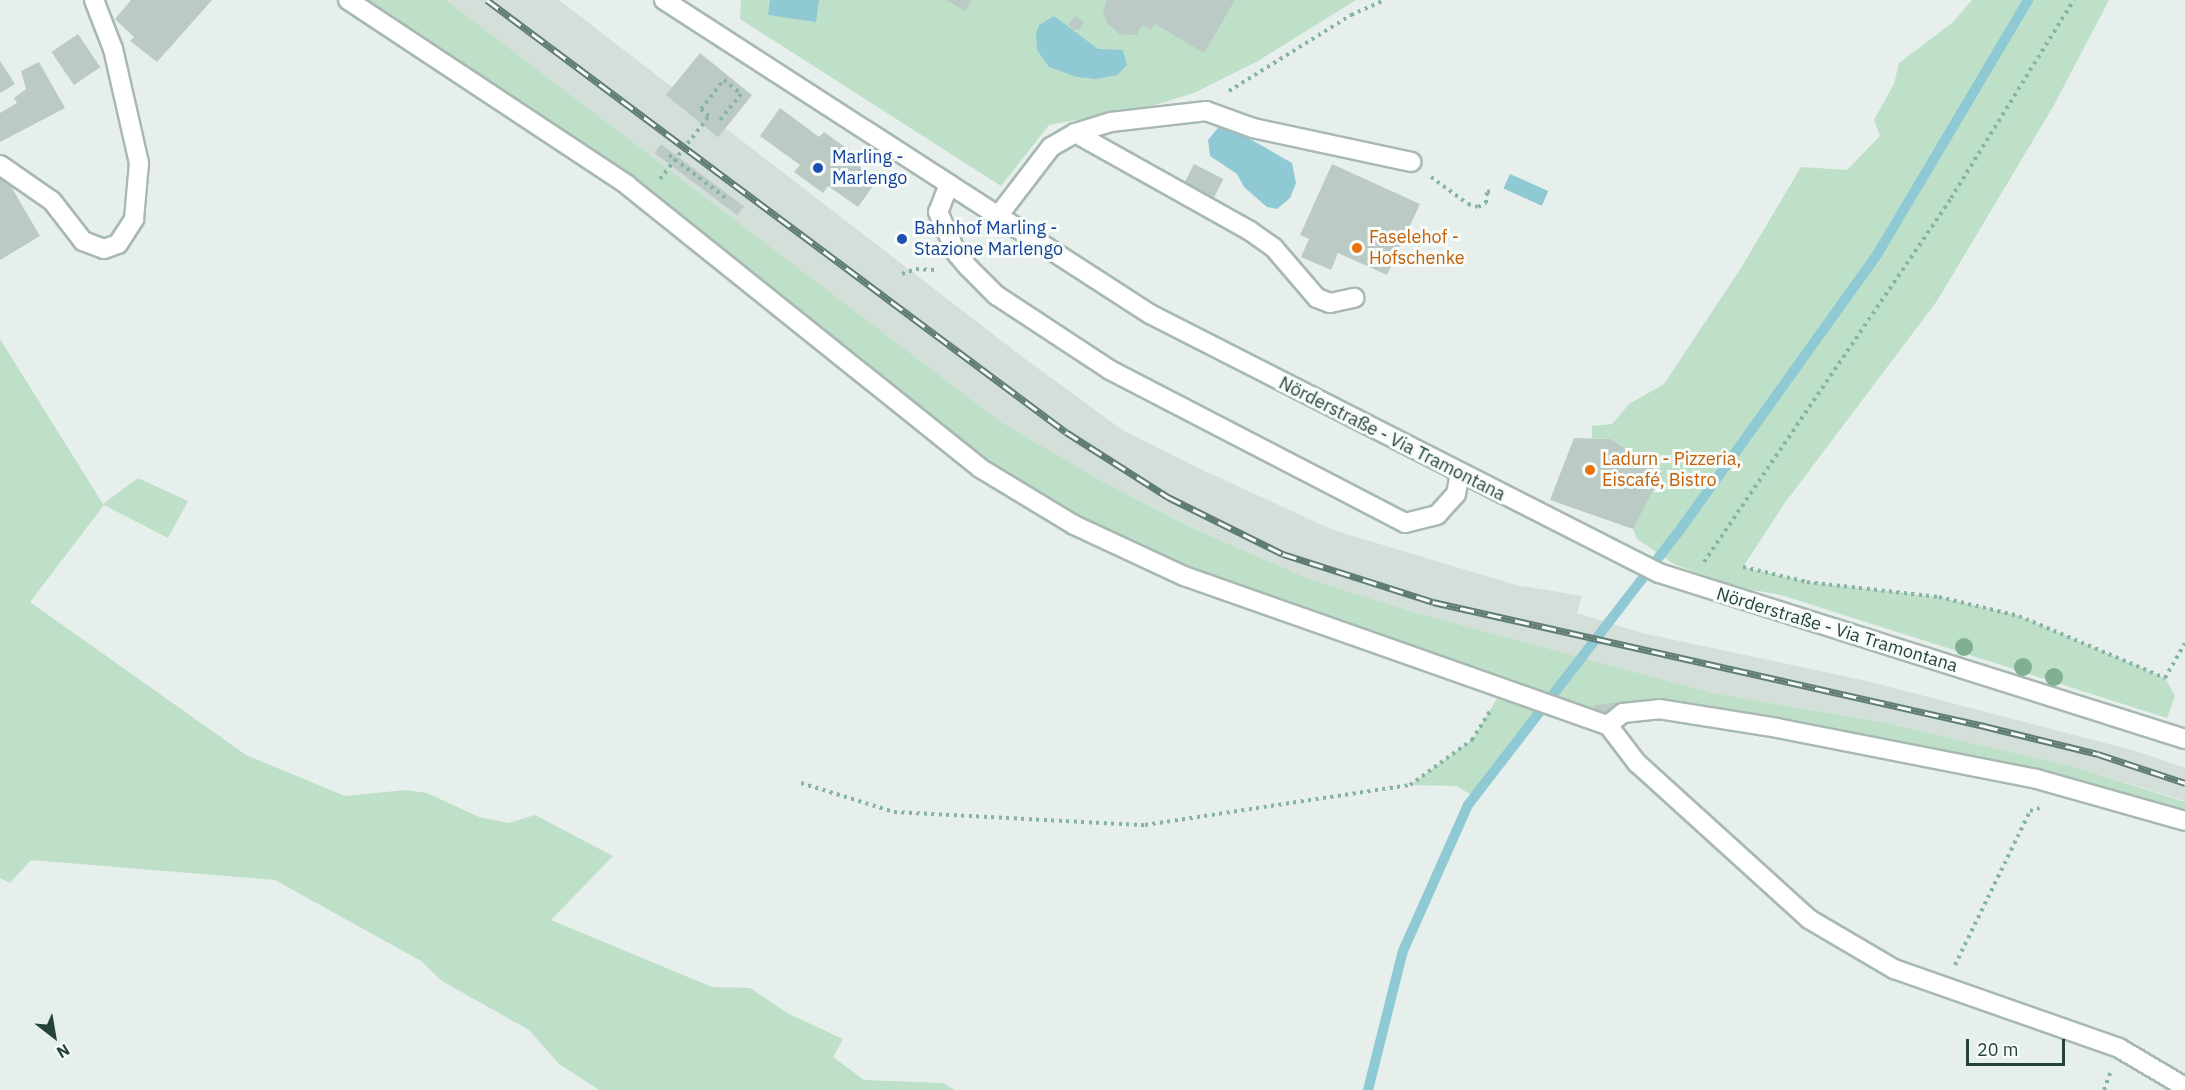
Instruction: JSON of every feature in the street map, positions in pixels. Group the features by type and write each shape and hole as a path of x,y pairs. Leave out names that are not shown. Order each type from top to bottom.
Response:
{"street":[{"path":"0,165 52,201 83,241 104,249 118,244 134,219 139,163 113,50 94,0"},
{"path":"348,0 645,199 980,468 1074,525 1184,576 1608,725 1637,764 1809,919 1894,969 2119,1048 2185,1087"},
{"name":"Nörderstraße - Via Tramontana","path":"664,0 1150,314 1630,559 1659,573 2185,739"},
{"path":"998,216 1051,147 1075,133 1111,122 1206,111 1253,128 1412,162"},
{"path":"1075,133 1250,231 1274,248 1317,298 1330,303 1354,298"},
{"path":"949,184 938,212 957,254 968,267 996,295 1110,370 1406,523 1437,515 1456,494 1460,473"},
{"path":"1608,725 1623,713 1659,709 1777,728 2075,789 2185,821"}],"path":[{"path":"1192,113 1351,15 1384,0"},
{"path":"1715,546 1951,198 2074,0"},
{"path":"645,199 709,116 701,110 724,80 741,94 719,121"},
{"path":"669,155 726,198"},
{"path":"1412,162 1468,204 1478,207 1486,203 1487,192 1493,191"},
{"path":"1743,567 1807,582 1939,597 2019,616 2165,678 2185,643"},
{"path":"801,783 894,812 1145,825 1410,785 1472,740 1503,690"},
{"path":"1944,987 2030,811 2065,802 2075,789"}],"shaded area":[{"path":"446,0 559,0 1024,358 1121,429 1333,530 1516,585 1582,596 1577,613 1642,633 1871,682 2136,751 2185,768 2185,801 2071,766 1882,722 1713,693 1413,612 1312,580 1192,528 1105,483 1001,422"}],"green space":[{"path":"348,0 446,0 1001,422 1105,483 1192,528 1312,580 1413,612 1713,693 1882,722 2071,766 2185,802 2185,821 2155,811 1659,709 1608,725 1545,708 1474,796 1456,786 1410,785 1472,740 1502,690 1184,576 980,468 627,185"},
{"path":"741,0 1356,0 1258,61 1194,93 1152,106 1049,125 1001,186 740,19"},
{"path":"1972,0 2109,0 2053,107 1937,301 1784,504 1743,567 1807,582 1939,597 2019,616 2165,678 2175,696 2167,718 1781,595 1730,586 1674,564 1637,539 1633,529 1661,473 1611,439 1592,438 1592,426 1612,424 1629,404 1664,384 1741,268 1801,167 1847,170 1880,136 1874,120 1894,84 1899,63 1952,23"},
{"path":"0,339 103,504 138,478 188,501 168,538 104,505 30,602 246,755 345,796 406,790 427,793 479,817 509,823 535,815 613,856 551,920 712,987 750,988 787,1013 843,1039 833,1057 864,1080 943,1083 955,1090 599,1090 559,1064 529,1030 442,981 421,961 275,880 31,860 10,883 0,878"}],"water":[{"path":"770,0 819,0 816,22 768,15"},
{"path":"1054,16 1098,49 1123,50 1127,65 1117,75 1096,79 1077,77 1049,67 1037,50 1036,34 1039,25"},
{"path":"1222,123 1292,163 1296,183 1290,198 1277,209 1267,207 1244,187 1237,174 1210,156 1208,140"},
{"path":"1510,174 1548,191 1542,206 1503,189"}],"building":[{"path":"131,0 212,0 157,62 130,41 134,37 115,19"},
{"path":"946,0 972,0 965,11"},
{"path":"1107,0 1235,0 1204,53 1155,24 1151,30 1142,25 1137,35 1119,34 1107,23 1103,12"},
{"path":"1076,16 1084,23 1079,30 1073,30 1068,24"},
{"path":"78,34 100,67 74,85 51,52"},
{"path":"700,53 752,95 718,137 666,95"},
{"path":"0,61 15,84 0,93"},
{"path":"39,62 65,108 0,142 0,113 17,103 14,98 26,89 21,71"},
{"path":"780,108 819,137 824,132 852,152 847,157 878,179 858,207 828,186 823,193 794,172 800,165 760,136"},
{"path":"661,144 744,207 737,215 654,153"},
{"path":"1194,164 1223,179 1212,202 1182,187"},
{"path":"1332,164 1420,204 1387,275 1338,253 1331,270 1301,257 1309,239 1300,235"},
{"path":"2,171 40,236 0,260 0,172"},
{"path":"1574,438 1611,439 1662,473 1633,529 1550,500"},
{"path":"1628,701 1629,709 1595,713 1594,705"}],"waterway":[{"path":"1368,1090 1403,951 1468,805 1677,534 1878,253 2028,0"}],"railway":[{"path":"487,0 1066,432 1168,497 1283,554 1433,602 1984,726 2098,754 2185,783"}],"place":[{"name":"Marling - Marlengo","path":"818,168"},
{"name":"Bahnhof Marling - Stazione Marlengo","path":"902,239"},
{"name":"Faselehof - Hofschenke","path":"1357,248"},
{"name":"Ladurn - Pizzeria, Eiscafé, Bistro","path":"1590,470"}]}
